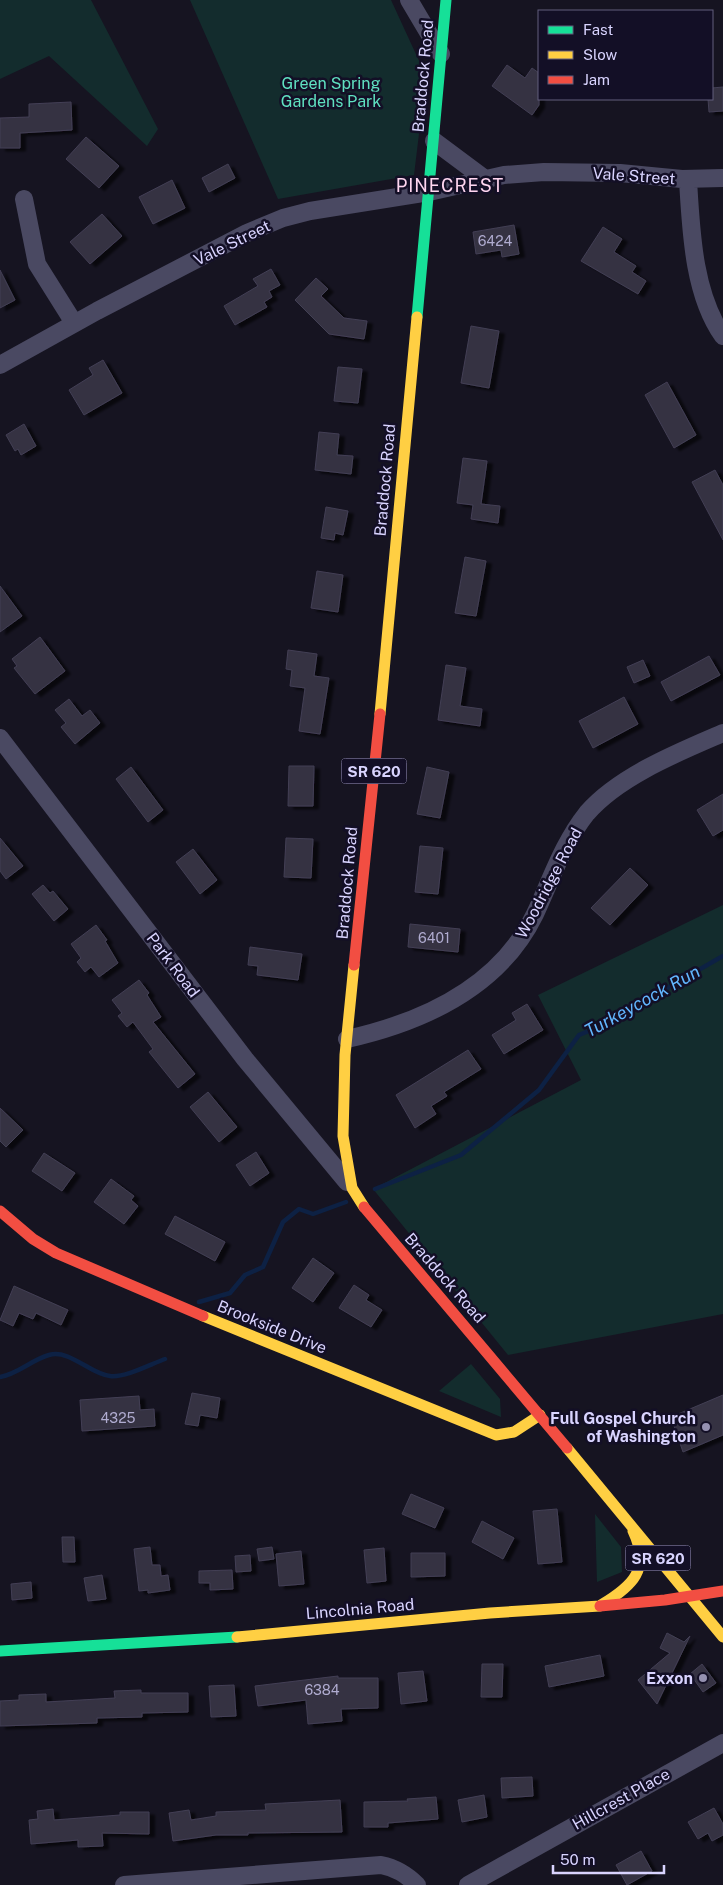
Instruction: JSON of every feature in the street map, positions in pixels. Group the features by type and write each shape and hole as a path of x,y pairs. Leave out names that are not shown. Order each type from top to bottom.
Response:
{"main road":[{"name":"Braddock Road","path":"446,0 347,1040 343,1136 346,1163 352,1188 378,1224 540,1415 723,1637"},
{"name":"Brookside Drive","path":"0,1212 32,1239 56,1253 291,1353 496,1435 506,1436 517,1432 540,1415"},
{"path":"601,1605 616,1597 632,1582 642,1562 640,1543 625,1517"},
{"name":"Lincolnia Road","path":"0,1651 204,1639 690,1598 723,1591"}],"street":[{"path":"408,0 441,54"},
{"path":"434,141 485,179"},
{"name":"Vale Street","path":"0,365 74,324 247,234 283,218 310,211 428,192 504,175 544,172 620,173 688,180 723,178"},
{"path":"688,180 692,237 696,261 708,308 723,336"},
{"path":"24,199 37,264 74,324"},
{"name":"Woodridge Road","path":"347,1040 379,1032 416,1019 470,991 489,976 520,939 535,915 560,857 588,813 604,797 625,782 682,750 723,733"},
{"name":"Park Road","path":"0,738 245,1059 352,1188"},
{"name":"Hillcrest Place","path":"468,1885 723,1743"},
{"path":"124,1885 381,1865 394,1868 407,1875 417,1885"}],"green space":[{"path":"0,0 91,0 158,129 147,146 49,56 0,79"},
{"name":"Green Spring Gardens Park","path":"190,0 391,0 426,76 414,175 278,199"},
{"path":"723,905 723,1314 508,1355 373,1189 581,1080 538,995"},
{"path":"471,1364 500,1399 501,1417 439,1391"},
{"path":"595,1514 621,1547 622,1572 597,1582"}],"building":[{"path":"507,65 525,78 532,68 538,72 539,105 532,115 492,86"},
{"path":"723,87 723,111 709,112 708,100 713,100 713,88"},
{"path":"71,102 72,130 20,133 20,148 0,148 0,118 29,117 29,104"},
{"path":"86,137 119,166 99,188 66,159"},
{"path":"228,164 235,178 209,192 202,178"},
{"path":"172,180 185,208 153,224 139,197"},
{"path":"102,214 122,236 90,264 70,242"},
{"path":"514,225 519,254 502,257 501,250 476,254 473,232"},
{"path":"603,227 622,239 614,252 636,266 632,272 646,281 638,294 581,261"},
{"path":"271,269 280,285 269,291 272,297 264,302 267,307 235,325 224,306 258,286 253,279"},
{"path":"0,270 15,300 0,308"},
{"path":"316,278 328,289 321,296 344,318 367,321 364,339 329,334 295,300"},
{"path":"471,326 499,331 489,388 461,383"},
{"path":"103,360 122,393 84,415 69,390 93,375 89,368"},
{"path":"338,367 362,369 358,403 334,401"},
{"path":"667,382 696,435 674,448 645,395"},
{"path":"24,424 36,446 21,455 18,449 15,451 6,435"},
{"path":"319,432 339,434 337,455 353,456 351,474 315,470"},
{"path":"463,458 487,461 481,504 500,506 498,523 471,519 473,505 457,503"},
{"path":"715,470 723,485 723,540 692,482"},
{"path":"326,507 348,511 343,535 335,533 334,540 321,538"},
{"path":"465,557 486,561 476,616 455,613"},
{"path":"317,571 343,575 338,612 311,608"},
{"path":"0,586 22,616 0,632"},
{"path":"40,637 65,671 35,694 14,668 17,666 12,659"},
{"path":"288,650 317,654 314,676 329,678 320,734 299,731 305,688 290,686 292,670 286,669"},
{"path":"709,656 720,675 671,701 661,682"},
{"path":"643,660 650,676 634,683 627,667"},
{"path":"446,665 466,668 460,706 482,709 480,726 438,720"},
{"path":"624,697 638,724 593,748 579,721"},
{"path":"69,699 82,716 90,710 100,723 75,744 61,727 66,723 55,710"},
{"path":"289,766 314,766 313,806 288,806"},
{"path":"131,767 163,810 148,822 116,779"},
{"path":"427,767 449,772 440,818 417,814"},
{"path":"723,794 723,830 713,836 697,810"},
{"path":"0,838 23,866 6,879 0,871"},
{"path":"286,838 313,839 311,878 284,877"},
{"path":"420,846 443,848 438,894 415,892"},
{"path":"193,849 217,880 200,894 176,862"},
{"path":"630,868 648,885 610,925 591,908"},
{"path":"43,885 50,893 53,891 68,909 54,921 32,894"},
{"path":"410,924 460,929 458,952 408,947"},
{"path":"96,925 107,940 105,941 118,963 99,977 91,967 85,972 77,962 81,958 71,944"},
{"path":"250,947 302,954 298,980 257,975 258,966 248,965"},
{"path":"139,980 149,993 147,995 161,1017 153,1022 195,1074 178,1088 149,1052 153,1049 133,1022 127,1027 118,1016 122,1013 112,1000"},
{"path":"527,1004 543,1030 504,1054 492,1035 516,1020 512,1013"},
{"path":"468,1050 481,1069 444,1092 447,1096 431,1106 436,1114 415,1128 396,1095"},
{"path":"208,1092 237,1127 219,1142 190,1107"},
{"path":"0,1108 23,1130 6,1147 0,1141"},
{"path":"256,1152 269,1173 250,1186 236,1165"},
{"path":"44,1153 75,1173 62,1191 32,1171"},
{"path":"111,1179 134,1196 131,1200 138,1206 124,1224 94,1202"},
{"path":"175,1216 225,1242 215,1261 165,1234"},
{"path":"313,1258 334,1273 313,1302 292,1288"},
{"path":"354,1285 369,1295 366,1300 382,1310 371,1327 339,1308"},
{"path":"14,1286 68,1310 61,1325 36,1313 33,1319 19,1313 13,1326 0,1320"},
{"path":"192,1393 220,1398 217,1418 200,1415 198,1426 185,1424"},
{"path":"723,1395 723,1435 683,1452 671,1417"},
{"path":"139,1396 140,1410 154,1409 155,1426 82,1431 80,1400"},
{"path":"411,1494 444,1508 435,1528 402,1514"},
{"path":"557,1509 562,1562 538,1564 533,1511"},
{"path":"482,1521 514,1538 503,1559 472,1542"},
{"path":"62,1537 74,1537 75,1562 63,1562"},
{"path":"150,1547 152,1565 160,1565 161,1576 168,1575 170,1590 148,1593 148,1590 139,1591 134,1549"},
{"path":"272,1547 274,1559 259,1561 257,1549"},
{"path":"384,1548 386,1581 367,1583 364,1550"},
{"path":"301,1551 304,1584 279,1586 276,1554"},
{"path":"411,1553 445,1553 445,1576 411,1577"},
{"path":"250,1555 251,1571 236,1572 235,1556"},
{"path":"232,1570 233,1589 210,1590 210,1583 199,1583 199,1571"},
{"path":"102,1575 106,1599 88,1601 84,1578"},
{"path":"31,1582 32,1598 12,1600 11,1584"},
{"path":"667,1633 684,1642 690,1636 657,1704 638,1680 670,1653 660,1648"},
{"path":"600,1655 604,1676 549,1687 545,1666"},
{"path":"482,1664 503,1664 502,1697 481,1697"},
{"name":"Exxon","path":"702,1664 716,1683 703,1692 690,1674"},
{"path":"423,1671 427,1701 401,1704 398,1673"},
{"path":"338,1676 338,1678 378,1678 378,1708 341,1709 342,1721 308,1724 306,1700 258,1706 255,1686"},
{"path":"234,1685 236,1716 211,1717 209,1686"},
{"path":"141,1690 141,1693 188,1693 188,1712 142,1713 142,1717 97,1718 97,1723 0,1726 0,1701 19,1700 19,1695 46,1694 46,1702 115,1698 114,1691"},
{"path":"532,1777 533,1796 502,1798 501,1778"},
{"path":"484,1795 487,1817 462,1822 458,1800"},
{"path":"436,1797 438,1819 388,1823 388,1827 364,1827 364,1802 408,1801 407,1799"},
{"path":"340,1800 342,1832 248,1833 248,1835 216,1835 173,1841 169,1813 189,1810 191,1820 216,1816 216,1812 266,1810 265,1804"},
{"path":"714,1808 723,1824 723,1835 712,1841 708,1833 698,1839 688,1822"},
{"path":"53,1809 54,1820 120,1815 120,1812 149,1812 149,1834 102,1833 103,1846 78,1847 78,1840 31,1844 29,1820 38,1819 37,1811"},
{"path":"641,1851 652,1871 627,1885 616,1865"}],"waterway":[{"name":"Turkeycock Run","path":"375,1189 461,1155 539,1090 579,1035 603,1025 723,956"},
{"name":"Turkeycock Run","path":"199,1302 230,1293 245,1275 263,1267 283,1222 299,1209 313,1214 346,1202"},
{"name":"Turkeycock Run","path":"0,1377 13,1373 42,1357 57,1354 65,1355 95,1371 110,1376 130,1373 165,1359"}],"traffic: fast":[{"path":"417,317 446,0"},
{"path":"0,1651 237,1637"}],"traffic: slow":[{"path":"380,714 417,317"},
{"path":"354,965 345,1055 343,1136 352,1188 364,1207"},
{"path":"203,1316 496,1435 514,1432 540,1415"},
{"path":"567,1448 723,1637"},
{"path":"601,1605 622,1591 636,1575 640,1556 633,1531"},
{"path":"237,1637 490,1613 600,1606"}],"traffic: jam":[{"path":"354,965 380,714"},
{"path":"364,1207 567,1448"},
{"path":"0,1211 33,1239 56,1253 203,1316"},
{"path":"600,1606 665,1600 723,1591"}],"place":[{"name":"Full Gospel Church of Washington","path":"706,1427"},
{"name":"Exxon","path":"703,1678"}],"district":[{"name":"PINECREST","path":"450,185"}]}
